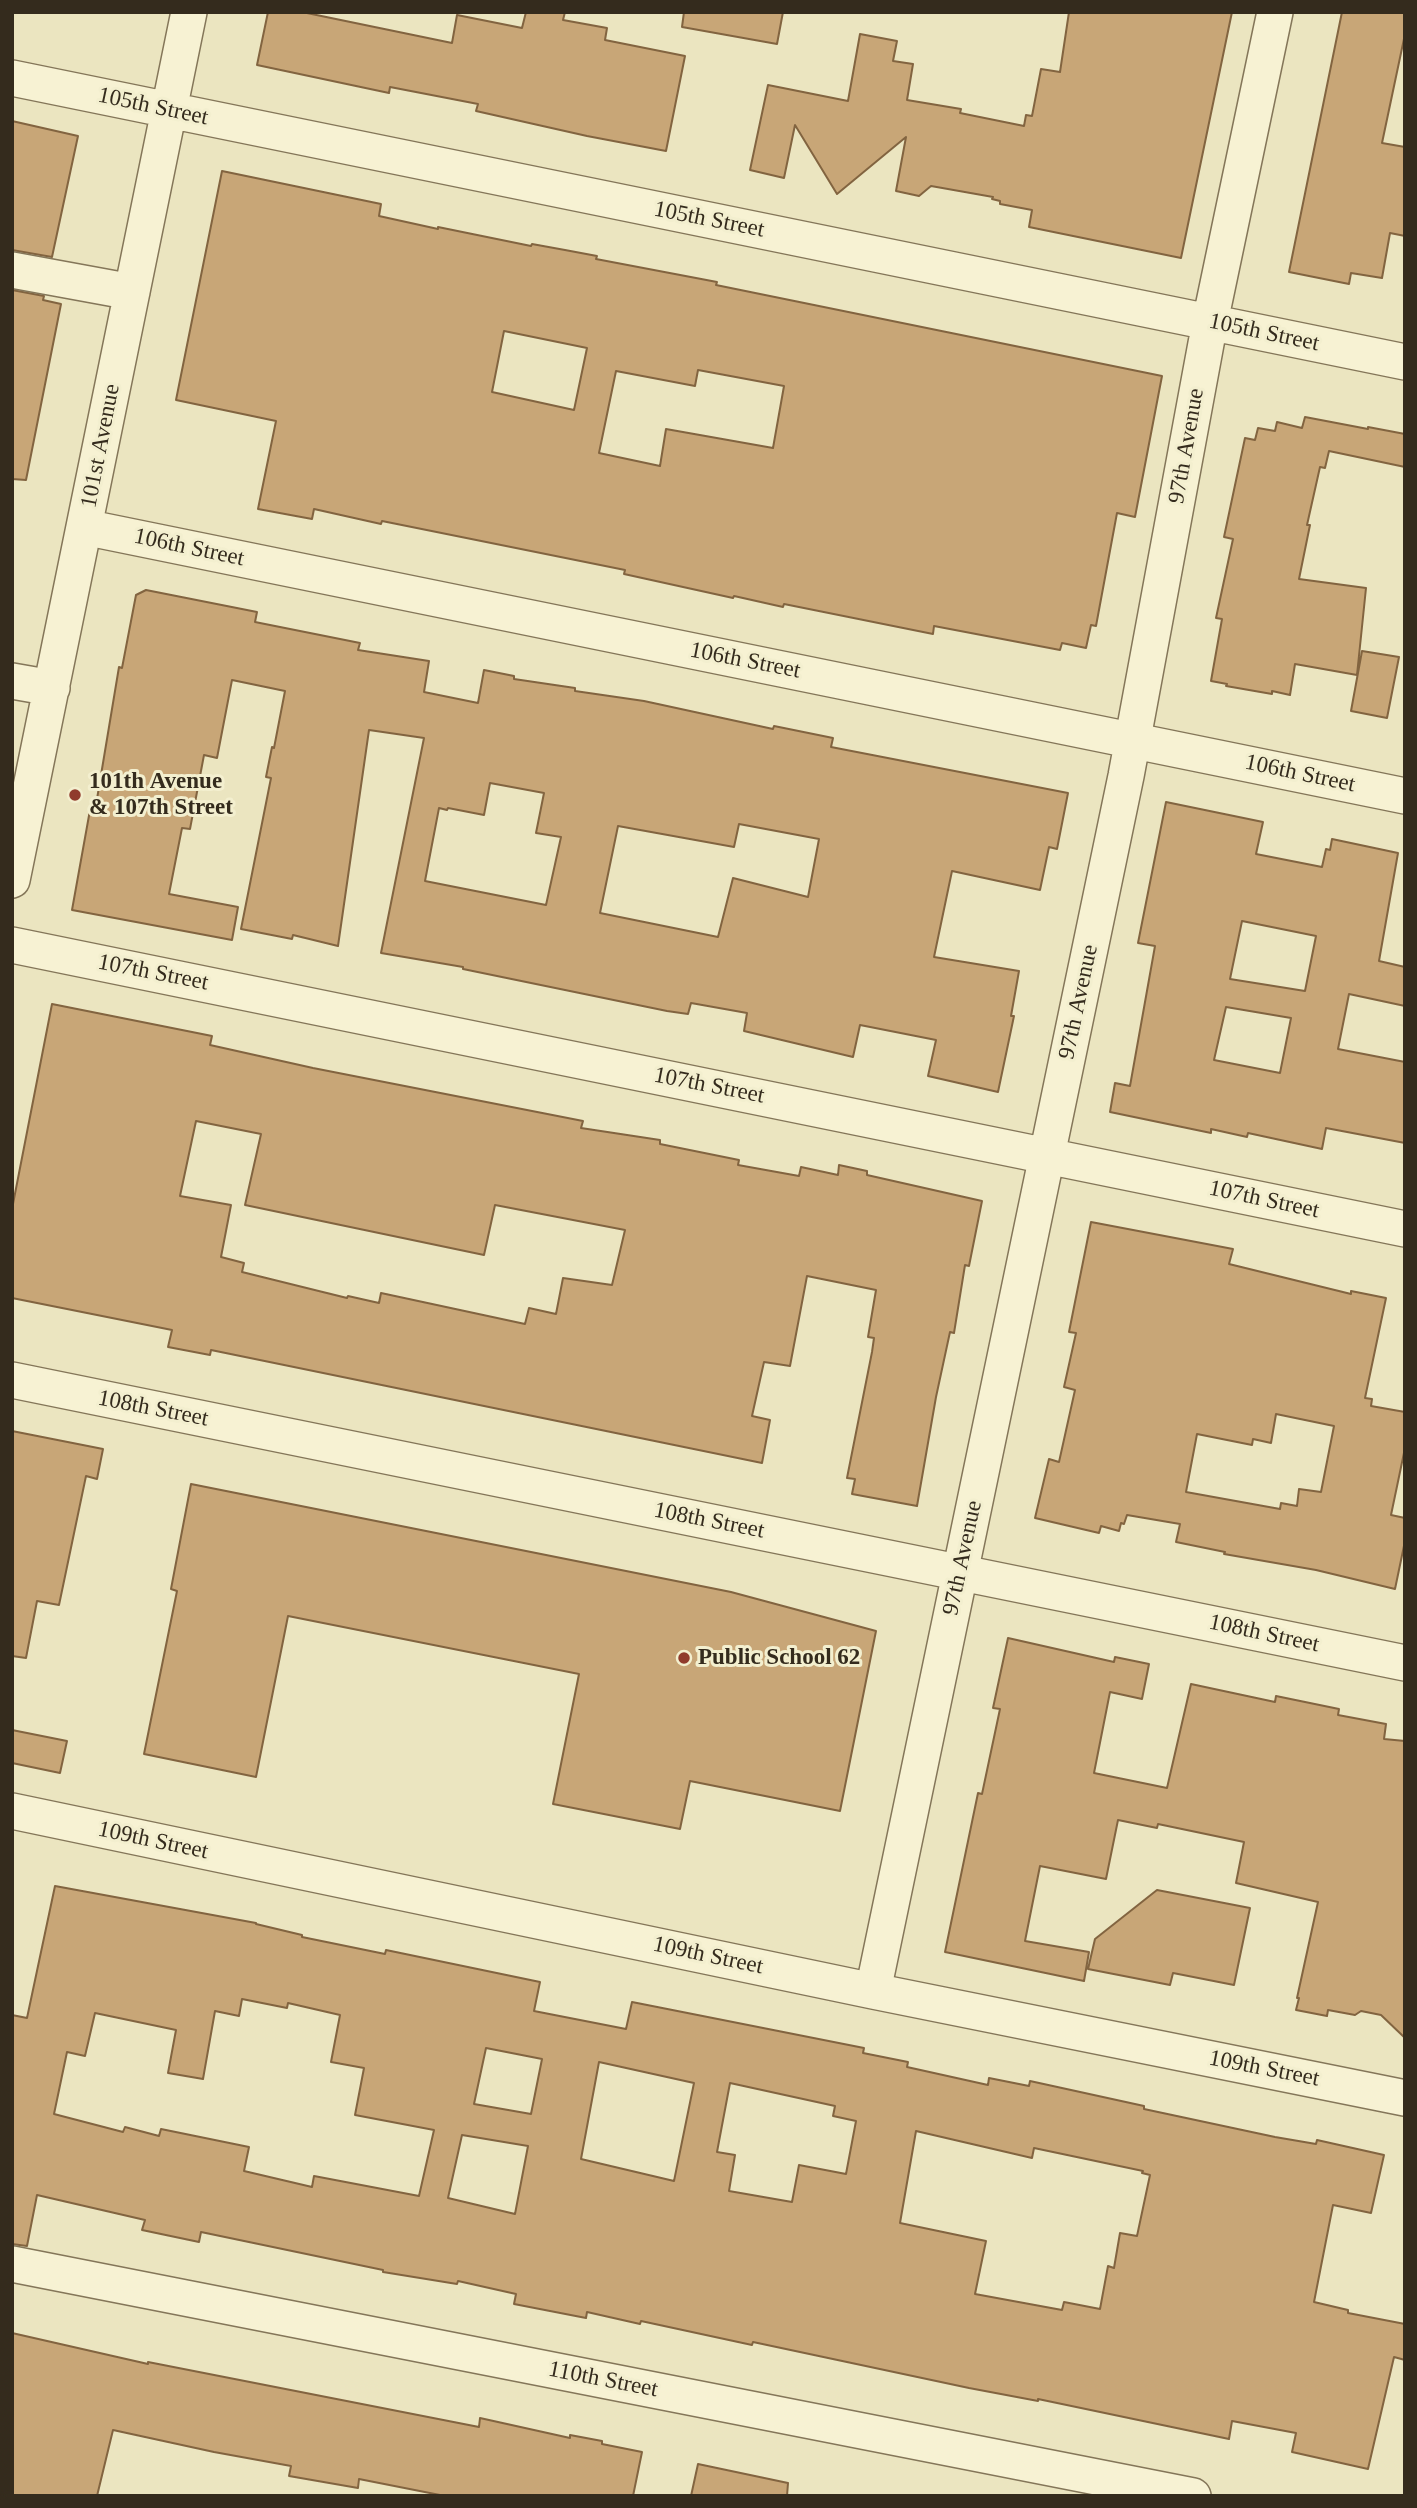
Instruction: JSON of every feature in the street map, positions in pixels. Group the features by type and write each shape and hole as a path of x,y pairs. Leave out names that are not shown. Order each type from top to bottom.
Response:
{"street":[{"name":"101st Avenue","path":"12,880 189,12"},
{"name":"97th Avenue","path":"873,1991 1133,740 1210,322 1275,12"},
{"name":"105th Street","path":"12,78 1405,362"},
{"path":"12,270 132,292"},
{"name":"106th Street","path":"85,527 1405,796"},
{"path":"12,681 51,688"},
{"name":"107th Street","path":"12,945 1405,1229"},
{"name":"108th Street","path":"12,1380 1405,1663"},
{"name":"109th Street","path":"12,1811 873,1991 1405,2098"},
{"name":"110th Street","path":"12,2264 1193,2496"}],"building":[{"path":"268,12 302,12 452,43 457,15 522,28 526,12 565,12 563,20 607,28 605,40 685,56 666,151 476,111 478,104 390,87 389,93 257,65"},
{"path":"684,12 783,12 777,44 682,27"},
{"path":"1069,12 1232,12 1181,258 1029,227 1032,210 1000,204 1000,201 992,199 993,197 931,186 919,196 896,191 906,137 837,194 795,125 784,178 750,170 768,85 848,101 860,34 897,41 893,61 913,64 907,100 961,109 960,113 1024,126 1026,115 1032,116 1041,69 1060,72"},
{"path":"1342,12 1405,12 1405,34 1382,143 1405,147 1405,236 1390,233 1382,278 1351,273 1349,284 1289,272"},
{"path":"12,121 78,136 52,257 12,250"},
{"path":"222,171 381,204 379,216 438,229 597,256 596,259 717,282 716,285 1162,376 1135,517 1117,513 1096,626 1091,625 1086,648 1062,643 1060,650 934,626 933,634 784,604 783,607 734,596 733,598 624,574 625,570 314,509 312,519 258,509 276,421 176,400","holes":["504,331 587,348 574,410 492,392","698,370 784,386 773,448 666,429 660,466 599,453 616,371 695,386"]},
{"path":"12,290 44,296 43,300 61,304 26,480 12,479"},
{"path":"1305,417 1405,434 1405,467 1329,451 1325,468 1320,467 1307,525 1310,525 1299,579 1366,588 1357,675 1295,664 1290,695 1226,686 1227,684 1211,681 1222,619 1216,618 1233,539 1224,537 1245,438 1255,440 1258,428 1275,431 1277,422 1302,428"},
{"path":"146,590 257,612 255,622 360,643 358,650 429,661 424,692 478,703 484,670 514,676 514,679 575,688 575,691 644,701 773,729 774,726 833,738 831,747 1068,793 1057,849 1049,847 1040,890 952,871 934,957 1019,971 1011,1016 1014,1016 998,1092 928,1076 936,1040 860,1025 853,1057 744,1031 747,1013 691,1003 688,1014 667,1011 463,967 381,953 424,738 369,730 338,946 293,935 292,939 241,929 271,778 266,777 285,691 232,680 217,758 204,755 190,829 182,828 169,894 238,907 232,940 72,910 90,810 95,811 119,667 122,668 136,595","holes":["490,783 544,793 536,833 561,837 546,905 425,881 439,808 484,815","739,824 819,839 808,897 733,878 718,937 600,913 618,826 734,847"]},
{"path":"1362,651 1399,657 1387,718 1351,711"},
{"path":"1166,802 1263,822 1256,854 1322,867 1326,849 1330,850 1332,839 1398,853 1379,961 1405,967 1405,1006 1349,994 1338,1049 1405,1062 1405,1143 1326,1128 1322,1149 1248,1133 1247,1137 1211,1129 1211,1133 1110,1112 1115,1083 1130,1086 1155,946 1138,943","holes":["1242,921 1316,936 1305,991 1230,979","1226,1007 1291,1018 1280,1073 1214,1060"]},
{"path":"52,1004 212,1036 210,1045 313,1068 583,1121 581,1128 660,1140 660,1144 739,1160 738,1165 799,1176 801,1167 838,1175 839,1165 867,1171 867,1175 982,1201 969,1266 965,1265 954,1333 950,1332 936,1397 917,1506 852,1494 855,1479 847,1478 872,1352 874,1338 868,1337 876,1290 807,1276 790,1366 764,1362 752,1416 770,1420 762,1463 211,1350 210,1355 168,1347 172,1330 12,1298 12,1209","holes":["196,1121 261,1134 245,1205 484,1255 495,1205 625,1230 612,1285 563,1278 556,1314 529,1308 525,1324 381,1293 379,1303 348,1296 347,1298 242,1272 244,1263 221,1257 231,1205 180,1196"]},
{"path":"1091,1222 1233,1249 1229,1264 1351,1294 1351,1291 1386,1298 1365,1398 1372,1399 1371,1406 1405,1412 1405,1448 1391,1515 1405,1518 1405,1541 1395,1589 1176,1542 1180,1524 1127,1515 1119,1531 1101,1526 1099,1533 1035,1518 1049,1459 1059,1462 1075,1390 1064,1387 1076,1333 1069,1332","holes":["1276,1414 1334,1426 1321,1492 1299,1489 1297,1506 1281,1503 1280,1509 1186,1492 1197,1434 1252,1445 1253,1439 1271,1443"]},
{"path":"12,1431 103,1449 97,1479 86,1476 59,1605 37,1601 26,1658 12,1656"},
{"name":"Public School 62","path":"191,1484 731,1592 876,1631 840,1811 690,1781 680,1829 553,1804 579,1674 288,1616 256,1777 144,1754 177,1591 171,1589"},
{"path":"1008,1638 1114,1662 1115,1657 1149,1664 1142,1699 1110,1692 1094,1773 1167,1788 1191,1684 1275,1702 1276,1696 1339,1709 1338,1715 1386,1724 1384,1739 1405,1741 1405,2038 1381,2015 1361,2011 1355,2015 1328,2010 1327,2016 1296,2010 1318,1902 1236,1883 1244,1842 1158,1824 1157,1828 1118,1820 1106,1879 1040,1866 1025,1941 1089,1952 1084,1981 945,1952 978,1793 982,1794 1000,1709 993,1708"},
{"path":"12,1730 67,1741 60,1773 12,1763"},
{"path":"55,1886 256,1923 302,1937 385,1954 386,1950 540,1982 534,2011 626,2029 632,2002 864,2048 863,2053 908,2062 907,2067 988,2085 989,2078 1029,2086 1030,2081 1275,2137 1316,2144 1317,2140 1384,2155 1371,2213 1333,2205 1314,2302 1348,2310 1348,2313 1405,2324 1405,2360 1394,2357 1368,2469 1292,2452 1296,2433 1232,2421 1229,2439 753,2342 752,2345 587,2312 586,2318 514,2304 516,2294 458,2281 457,2284 383,2272 201,2232 199,2242 142,2230 145,2220 37,2195 27,2246 12,2244 12,2015 27,2018","holes":["242,1999 287,2008 288,2003 340,2015 331,2062 364,2068 355,2115 434,2130 419,2196 314,2176 312,2187 244,2171 249,2147 161,2129 159,2136 125,2127 123,2132 54,2114 67,2052 85,2056 95,2013 176,2030 168,2073 203,2079 215,2011 239,2016","486,2048 542,2059 531,2114 474,2104","599,2062 694,2083 674,2181 581,2159","730,2083 835,2106 833,2116 856,2121 846,2174 799,2165 792,2202 729,2191 735,2155 717,2152","916,2131 1032,2158 1034,2148 1143,2171 1142,2173 1150,2175 1137,2236 1120,2233 1114,2268 1108,2266 1100,2309 1064,2302 1062,2310 975,2294 986,2241 900,2223","462,2135 528,2146 515,2214 448,2198"]},
{"path":"1157,1890 1250,1908 1234,1985 1173,1973 1170,1985 1088,1969 1095,1939"},
{"path":"12,2333 148,2364 479,2427 480,2418 570,2438 570,2435 602,2441 602,2444 642,2452 633,2496 445,2496 359,2479 358,2488 289,2476 291,2466 113,2430 97,2496 12,2496"},
{"path":"698,2464 788,2483 787,2496 691,2496"}],"place":[{"name":"101th Avenue & 107th Street","path":"75,795"},
{"name":"Public School 62","path":"684,1658"}]}
